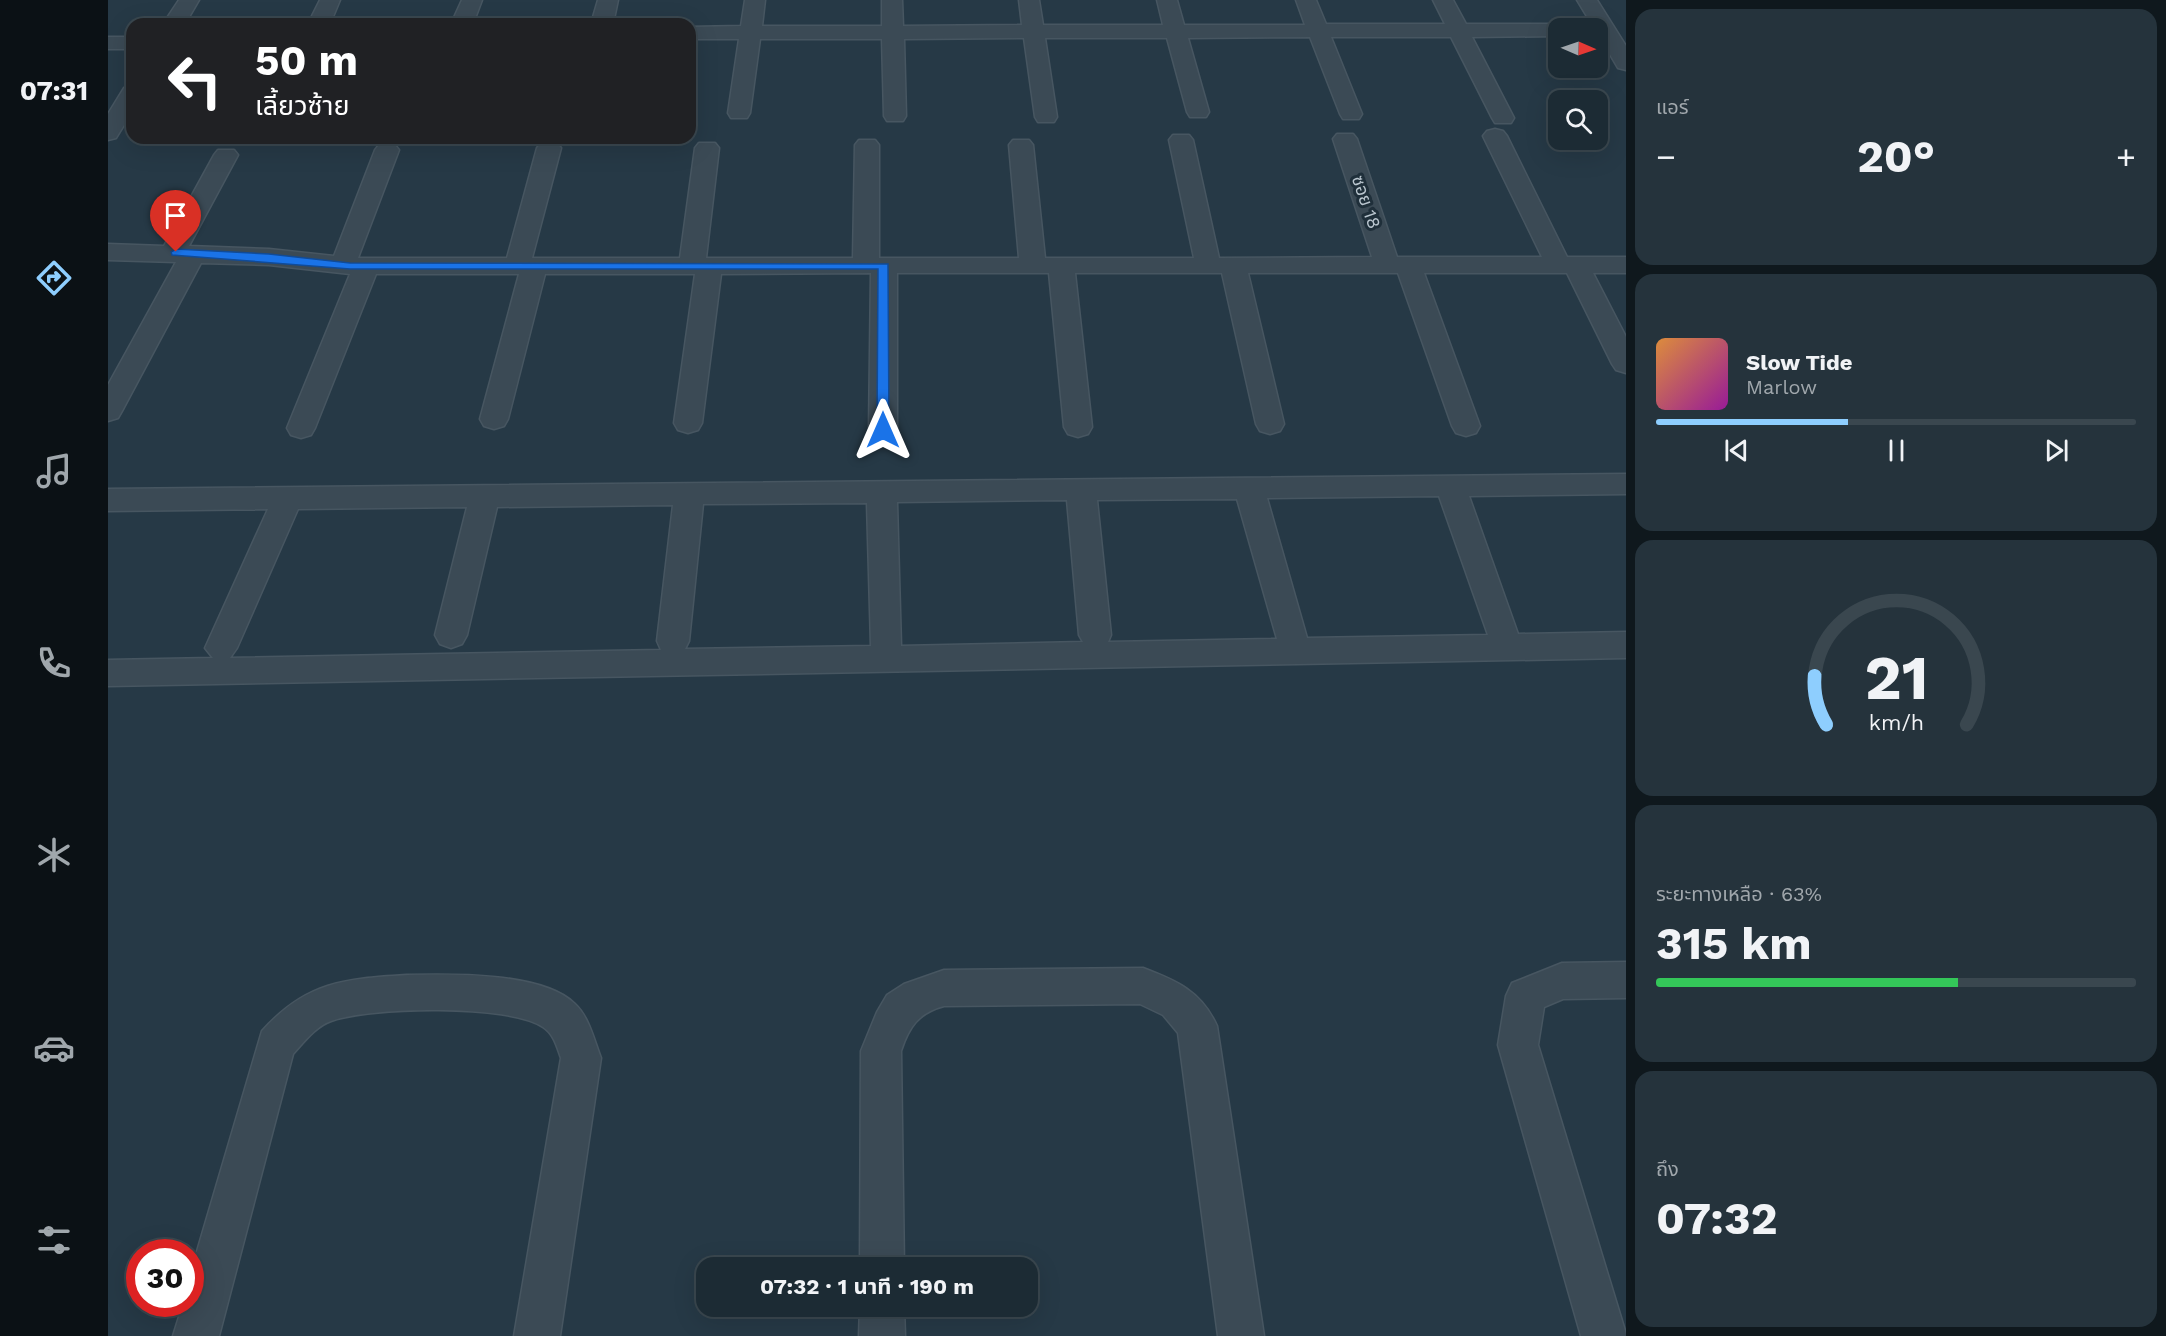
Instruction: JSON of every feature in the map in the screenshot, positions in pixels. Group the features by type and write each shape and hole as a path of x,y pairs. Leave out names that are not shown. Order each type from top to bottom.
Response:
{"street":[{"path":"178,18 189,0"},
{"path":"322,18 330,0"},
{"path":"464,18 472,0"},
{"path":"604,18 608,0"},
{"path":"739,113 755,0"},
{"path":"892,0 895,116"},
{"path":"1029,0 1046,117"},
{"path":"1167,0 1198,112"},
{"path":"1306,0 1352,114"},
{"path":"1443,0 1459,30 1499,127 1567,265 1626,364"},
{"path":"1587,0 1610,30 1626,63"},
{"path":"696,33 1548,30"},
{"path":"108,43 126,43"},
{"path":"108,134 126,103"},
{"name":"ซอย 18","path":"1345,139 1466,426"},
{"path":"1181,140 1270,424"},
{"path":"867,145 883,430"},
{"path":"1020,145 1033,266"},
{"path":"494,419 549,148"},
{"path":"688,423 707,148"},
{"path":"301,428 354,265 387,150"},
{"path":"108,411 183,253 226,154"},
{"path":"108,252 183,253 354,265 526,267 1626,265"},
{"path":"1061,266 1078,427"},
{"path":"108,500 1626,484"},
{"path":"1450,485 1503,632"},
{"path":"1249,487 1292,636"},
{"path":"1081,489 1095,635"},
{"path":"882,491 886,643"},
{"path":"673,641 689,493"},
{"path":"451,635 485,495"},
{"path":"221,648 288,498"},
{"path":"108,673 1626,645"},
{"path":"1604,1336 1518,1045 1526,996 1562,981 1626,980"},
{"path":"882,1257 881,1051 890,1024 903,1003 924,993 944,988 1143,986 1177,1002 1197,1026 1241,1336"},
{"path":"196,1336 276,1044 298,1018 326,1004 381,994 481,993 534,1002 558,1013 571,1030 581,1058 537,1336"},
{"path":"882,1317 882,1336"}],"route":[{"path":"176,252 269,257 350,266 884,266 883,430"}]}
